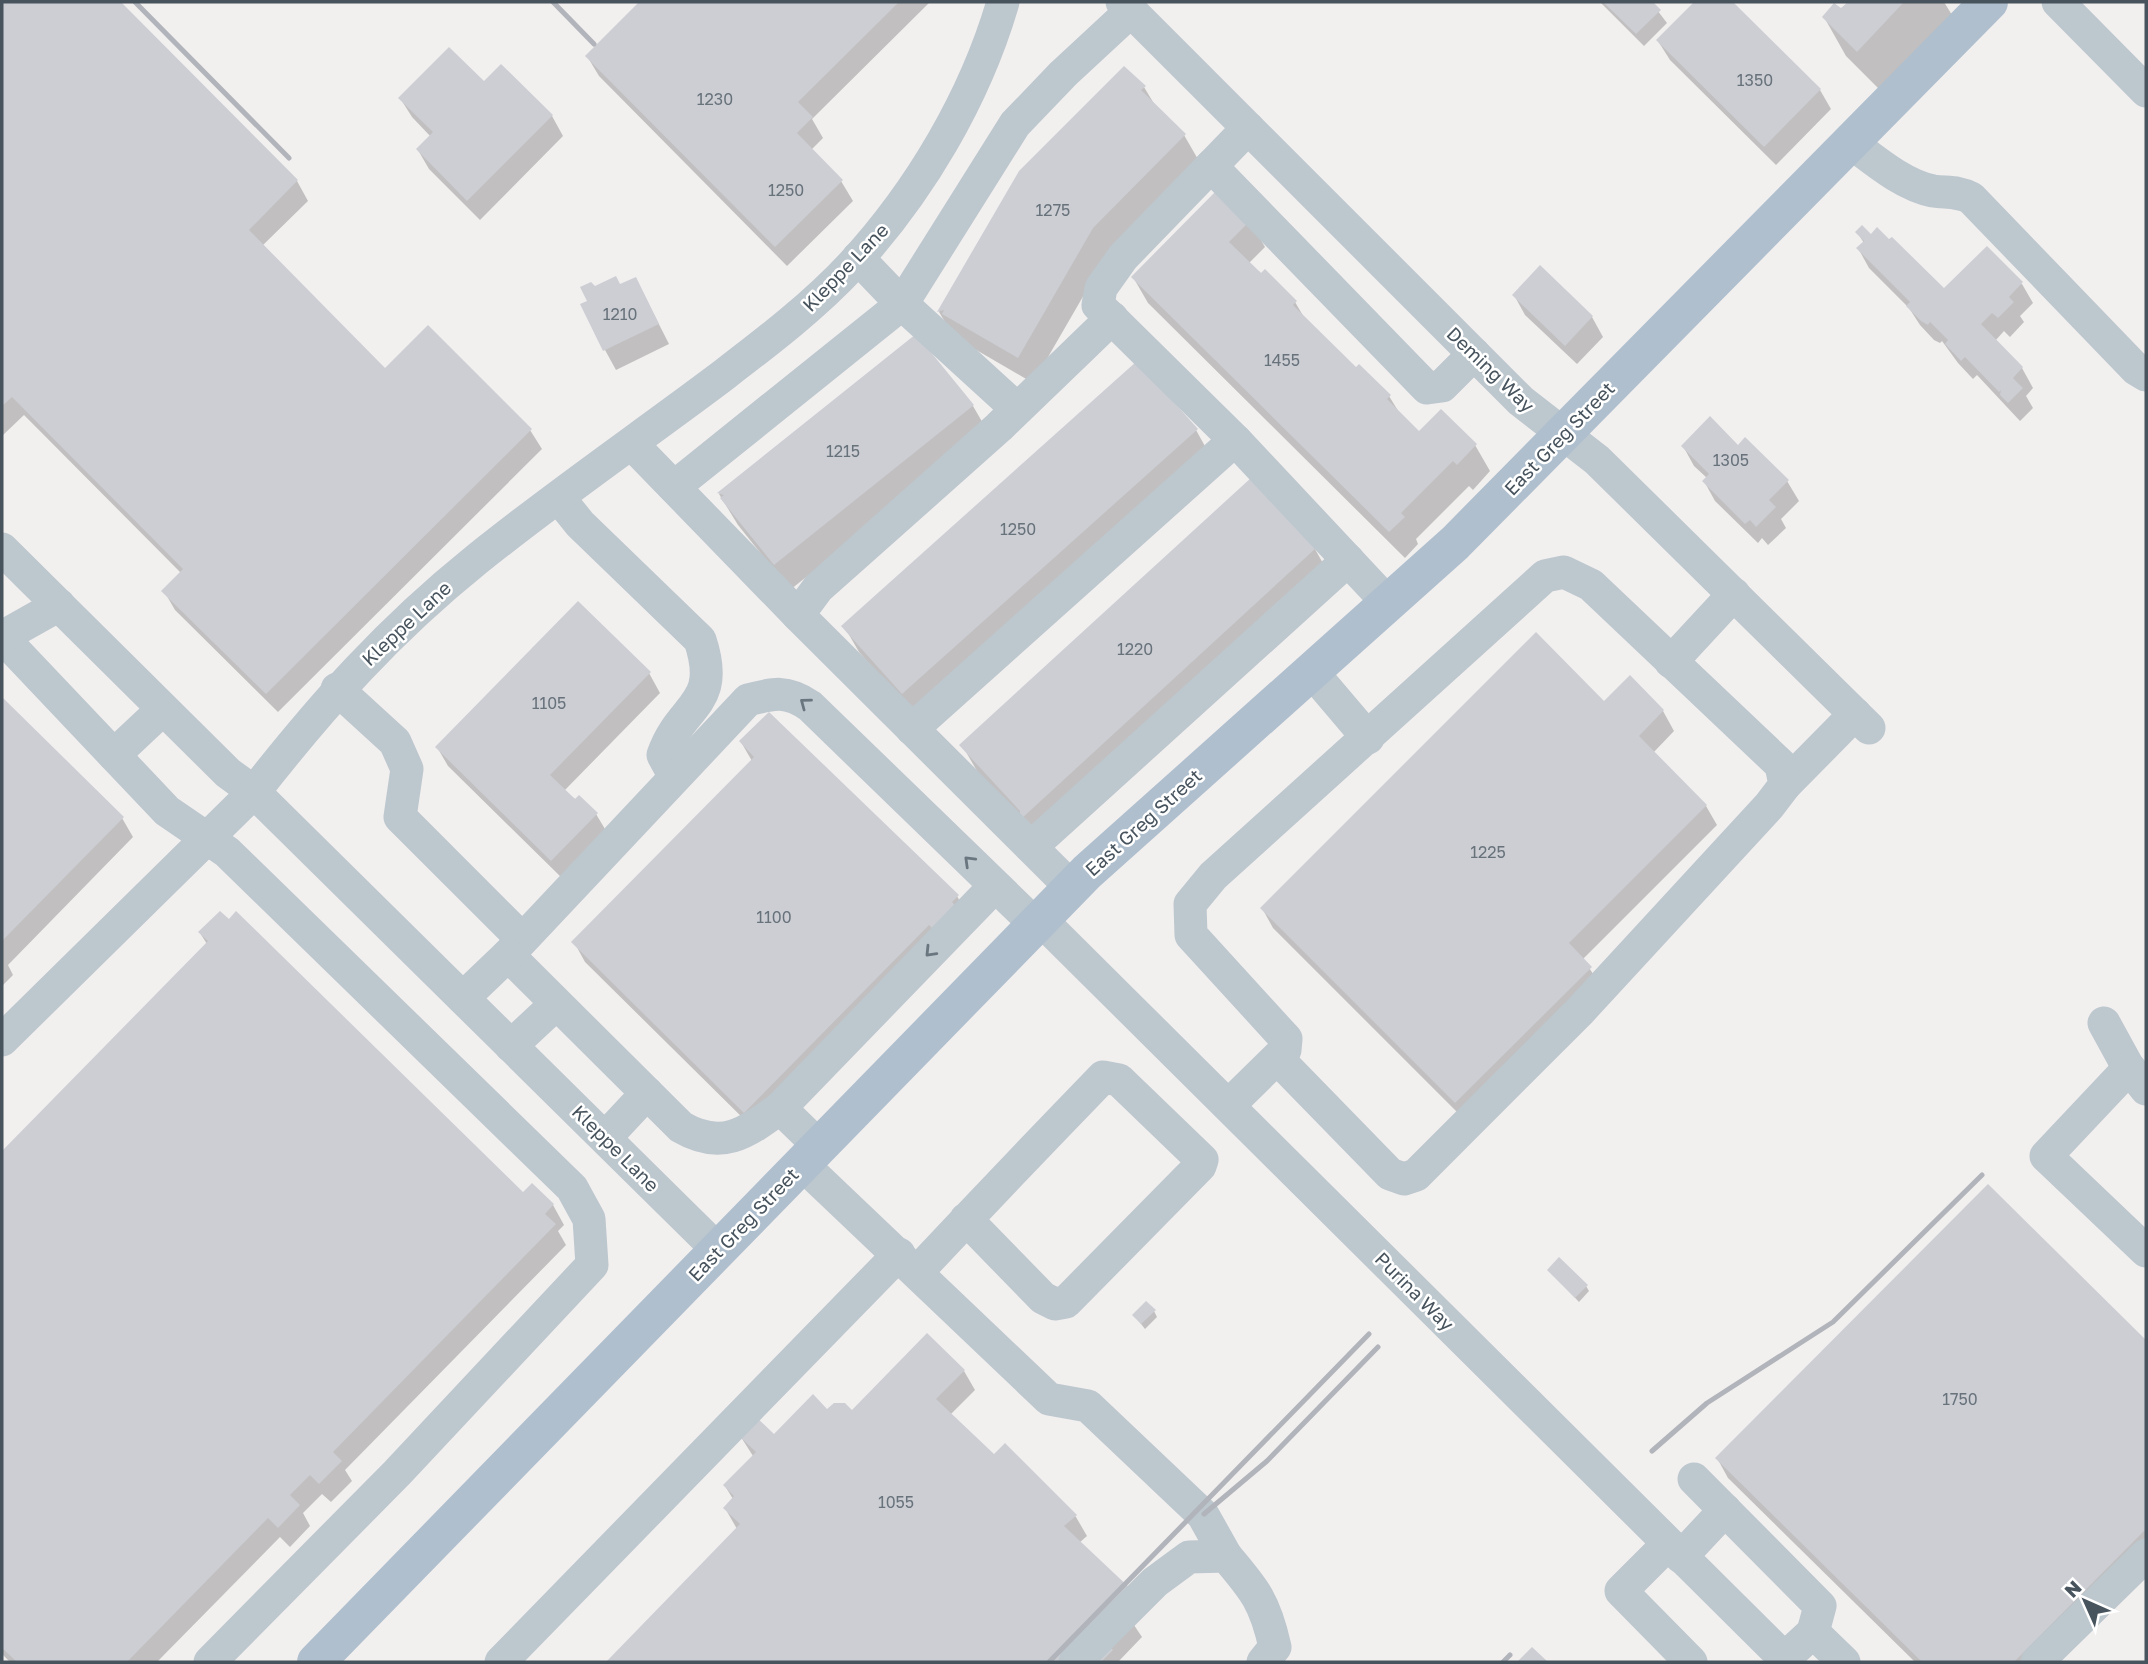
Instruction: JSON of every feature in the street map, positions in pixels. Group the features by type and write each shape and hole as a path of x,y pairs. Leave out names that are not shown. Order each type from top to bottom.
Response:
{"main road":[{"name":"East Greg Street","path":"316,1662 1072,888 1455,543 1989,2"}],"street":[{"name":"Kleppe Lane","path":"718,1250 254,792 337,690 424,603 763,345 858,258 890,222 954,119 978,71 1003,2"},
{"path":"2058,2 2146,91"},
{"path":"674,487 902,304 1015,124 1126,6"},
{"name":"Deming Way","path":"1126,6 1521,401 1598,460 1862,721 1785,785"},
{"path":"1248,128 1123,257 1101,288 1098,305 1235,440 1388,603"},
{"path":"1850,142 1884,168 1931,191 1961,192 1972,198 2136,369 2146,375"},
{"path":"1211,166 1427,387 1442,386 1474,354"},
{"path":"858,258 902,304 1017,410"},
{"path":"798,615 818,588 1017,410 1112,318"},
{"path":"912,729 1235,440"},
{"path":"632,444 798,615 1072,888"},
{"path":"463,998 515,947 675,777 663,755 669,739 707,688 708,665 700,640 580,524 559,498"},
{"path":"2,549 228,774 254,792 2,1040"},
{"path":"1031,847 1348,560"},
{"path":"1229,1105 1285,1050 1286,1039 1191,935 1190,904 1213,876 1550,573 1564,572 1591,585 1781,765 1785,785 1580,1011 1416,1175 1404,1179 1390,1174 1277,1058"},
{"path":"1671,662 1734,594"},
{"path":"58,605 2,637 167,811 209,838 272,894 572,1188 589,1219 592,1265 397,1473 210,1662"},
{"path":"1312,671 1368,738"},
{"path":"337,690 395,742 407,769 401,817 515,947 556,1004 681,1127 696,1136 719,1139 744,1134 780,1108 995,886"},
{"name":"Purina Way","path":"675,777 748,700 779,692 794,695 810,706 995,886 1038,923 1229,1105 1786,1660"},
{"path":"114,755 163,709"},
{"path":"512,1046 556,1004"},
{"path":"2104,1023 2138,1078 2046,1156 2146,1251"},
{"path":"501,1662 908,1263 966,1219 1103,1077 1119,1080 1202,1160 1200,1166 1066,1302 1055,1304 1043,1298 966,1219"},
{"path":"605,1138 647,1093"},
{"path":"780,1108 811,1155 908,1263 1049,1399 1088,1406 1203,1515 1226,1556 1256,1592 1268,1613 1275,1647 1264,1662"},
{"path":"1694,1479 1820,1606 1814,1632 1786,1660"},
{"path":"1691,1662 1621,1591 1725,1510"},
{"path":"2037,1662 2146,1555"},
{"path":"1075,1662 1155,1582 1189,1557 1226,1556"},
{"path":"1814,1632 1844,1662"}],"building":[{"path":"2,2 121,2 298,180 249,230 385,368 428,325 532,429 266,694 161,591 183,569 12,397 2,406"},
{"path":"639,2 899,2 798,102 813,117 797,133 843,180 775,247 585,56"},
{"path":"1603,2 1653,2 1661,10 1636,34"},
{"path":"1694,2 1733,2 1821,89 1764,147 1656,40"},
{"path":"1848,2 1904,2 1857,52 1822,17 1834,3 1841,8"},
{"path":"449,47 484,81 501,64 553,115 467,201 416,149 433,132 398,98"},
{"path":"1124,66 1146,86 1141,90 1186,134 1093,228 1018,358 942,314 944,310 937,312 1019,171"},
{"path":"1216,191 1251,220 1229,242 1261,273 1265,269 1297,301 1293,305 1298,310 1356,367 1359,364 1391,395 1387,399 1419,431 1441,409 1477,444 1457,465 1453,461 1401,513 1405,517 1389,532 1131,277"},
{"path":"1862,225 1871,234 1877,227 1889,239 1892,237 1944,288 1987,246 2023,282 2009,297 2014,302 1998,318 1992,313 1981,324 2023,367 2013,378 2023,388 2008,403 2000,395 2001,390 1999,392 1965,357 1961,361 1945,344 1948,340 1930,322 1928,325 1921,321 1906,306 1910,302 1856,248 1864,241 1855,232"},
{"path":"1540,265 1593,316 1565,346 1512,295"},
{"path":"616,276 620,284 636,277 659,324 603,351 580,304 587,301 580,287 591,282 595,286"},
{"path":"916,334 974,405 774,565 720,498 724,495 717,493"},
{"path":"1137,361 1198,429 902,694 841,626"},
{"path":"1710,416 1738,445 1745,437 1789,480 1769,500 1776,507 1756,527 1750,520 1745,524 1702,481 1709,474 1681,446"},
{"path":"1252,477 1316,548 1020,820 1020,811 959,745"},
{"path":"578,601 651,672 550,775 575,799 579,795 598,813 551,861 435,747"},
{"path":"1536,632 1604,701 1630,675 1664,710 1639,736 1707,805 1569,943 1592,967 1455,1103 1260,908"},
{"path":"2,697 124,817 2,941"},
{"path":"769,712 959,895 952,902 959,910 937,933 929,925 744,1113 571,942 754,757 739,741"},
{"path":"220,911 229,919 236,911 523,1192 532,1183 554,1204 545,1214 556,1224 333,1452 342,1461 319,1484 310,1475 290,1495 300,1505 278,1528 268,1518 127,1662 17,1662 2,1648 2,1151 208,941 198,932"},
{"path":"1988,1184 2146,1340 2146,1529 2014,1662 1922,1662 1715,1458"},
{"path":"1559,1257 1588,1285 1575,1298 1547,1270"},
{"path":"1146,1301 1156,1310 1141,1324 1132,1315"},
{"path":"927,1333 965,1370 936,1399 994,1454 1005,1443 1077,1515 1064,1526 1133,1591 1107,1643 1113,1650 1101,1662 606,1662 740,1524 723,1508 734,1496 723,1485 756,1452 737,1434 754,1415 774,1434 813,1394 827,1409 834,1403 845,1403 852,1410"},
{"path":"1532,1647 1548,1662 1517,1662"}],"railway":[{"path":"135,2 289,158"},
{"path":"553,2 594,44"},
{"path":"1652,1451 1707,1403 1833,1322 1982,1175"},
{"path":"1049,1662 1369,1334"},
{"path":"1204,1514 1267,1461 1378,1347"},
{"path":"1503,1662 1510,1655"}]}
